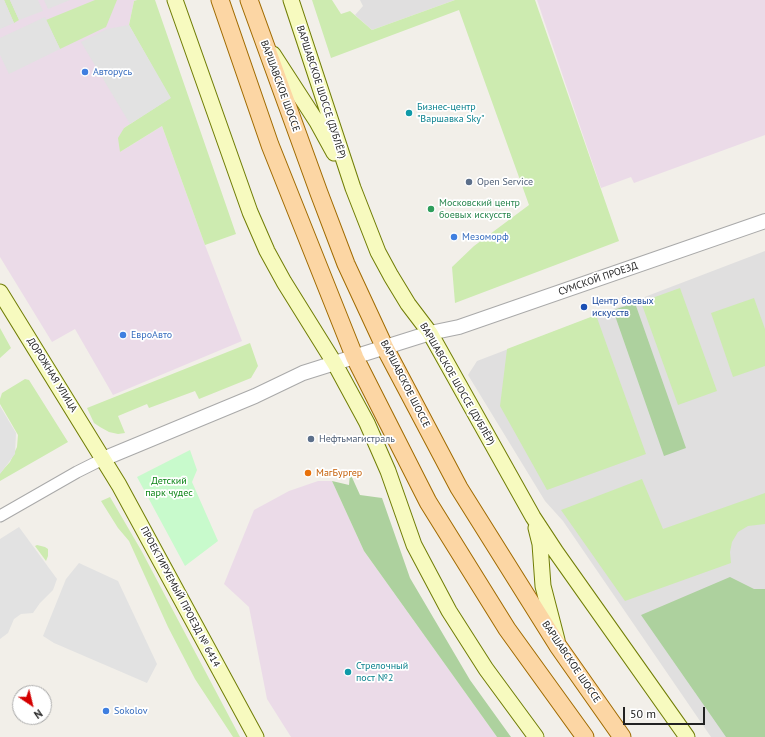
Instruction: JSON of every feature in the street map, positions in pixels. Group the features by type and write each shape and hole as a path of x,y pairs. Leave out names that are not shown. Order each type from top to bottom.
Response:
{"main road":[{"path":"175,0 253,219 267,251 284,282 335,364 367,423 393,484 414,545 449,611 486,669 536,737"},
{"path":"220,0 270,144 355,358 428,502 507,629 585,737"},
{"name":"ВАРШАВСКОЕ ШОССЕ","path":"249,0 346,264 385,348 459,488 558,646 622,737"},
{"name":"ВАРШАВСКОЕ ШОССЕ (ДУБЛЁР)","path":"291,0 353,188 378,252 408,304 430,333 533,517 556,552 687,737"},
{"path":"262,37 317,122 353,188"},
{"name":"ДОРОЖНАЯ УЛИЦА","path":"0,292 103,459"},
{"name":"ПРОЕКТИРУЕМЫЙ ПРОЕЗД № 6414","path":"103,459 256,737"},
{"path":"533,517 540,544 543,586 558,646"}],"street":[{"name":"СУМСКОЙ ПРОЕЗД","path":"103,459 255,396 303,374 430,333 459,327 765,221"},
{"path":"0,516 77,472 103,459"}],"shaded area":[{"path":"0,0 137,0 134,1 129,25 171,98 124,128 120,152 162,126 242,341 113,395 75,329 52,342 0,257"},
{"path":"0,0 4,0 14,23 0,29"},
{"path":"10,0 38,0 43,11 19,20"},
{"path":"44,0 70,0 48,9"},
{"path":"360,0 455,0 372,30 355,15 363,6"},
{"path":"537,0 765,0 765,135 634,183 631,177 601,188"},
{"path":"45,17 60,49 9,74 0,55 0,38"},
{"path":"129,25 171,98 130,124 81,42 107,29"},
{"path":"765,251 765,737 711,737 563,521 545,501 468,375 477,361"},
{"path":"0,406 16,433 15,454 0,474"},
{"path":"318,481 332,481 364,551 497,737 291,737 267,699 249,607 224,584 254,510 289,491"},
{"path":"19,527 57,579 53,590 40,603 33,613 21,614 14,619 8,633 0,639 0,539"},
{"path":"79,563 118,581 157,664 147,683 54,643 43,636 66,579"}],"green space":[{"path":"4,0 10,0 19,20 14,23"},
{"path":"95,0 117,0 106,27 60,49 46,20"},
{"path":"155,0 236,234 205,245 162,126 120,152 118,138 124,128 170,98 129,25 134,1"},
{"path":"312,0 332,0 341,14 350,11 372,30 455,0 535,0 619,241 455,303 452,267 474,246 529,205 459,10 331,58"},
{"path":"680,288 717,391 678,405 641,302"},
{"path":"754,298 765,329 765,366 733,377 711,313"},
{"path":"635,303 686,448 664,456 613,310"},
{"path":"596,315 646,454 547,490 500,406 507,349"},
{"path":"0,328 11,348 0,358"},
{"path":"250,343 258,366 251,378 199,399 195,391 149,408 147,404 118,416 125,433 118,434 109,432 100,427 94,423 87,408"},
{"path":"25,379 29,380 68,442 0,481 0,473 10,462 17,447 18,435 0,404 0,399 2,393"},
{"name":"Детский парк чудес","path":"190,450 197,470 192,482 218,541 185,566 137,477"},
{"path":"350,473 360,495 382,498 410,578 470,680 511,737 497,737 364,551 332,481 349,485"},
{"path":"642,479 663,529 765,493 765,524 748,526 738,532 732,542 730,552 731,563 625,601 561,510"},
{"path":"110,497 141,550 240,737 233,737 195,679 168,627 129,541 118,528 101,501"},
{"path":"37,545 48,549 46,561 35,546"},
{"path":"730,577 754,589 765,589 765,737 726,737 641,615"}],"place":[{"name":"Авторусь","path":"85,72"},
{"name":"Бизнес-центр \"Варшавка Sky\"","path":"409,113"},
{"name":"Open Service","path":"469,182"},
{"name":"Московский центр боевых искусств","path":"431,209"},
{"name":"Мезоморф","path":"454,237"},
{"name":"Центр боевых искусств","path":"584,307"},
{"name":"ЕвроАвто","path":"123,335"},
{"name":"Нефтьмагистраль","path":"311,439"},
{"name":"МагБургер","path":"308,473"},
{"name":"Стрелочный пост №2","path":"348,672"},
{"name":"Sokolov","path":"106,711"}]}
